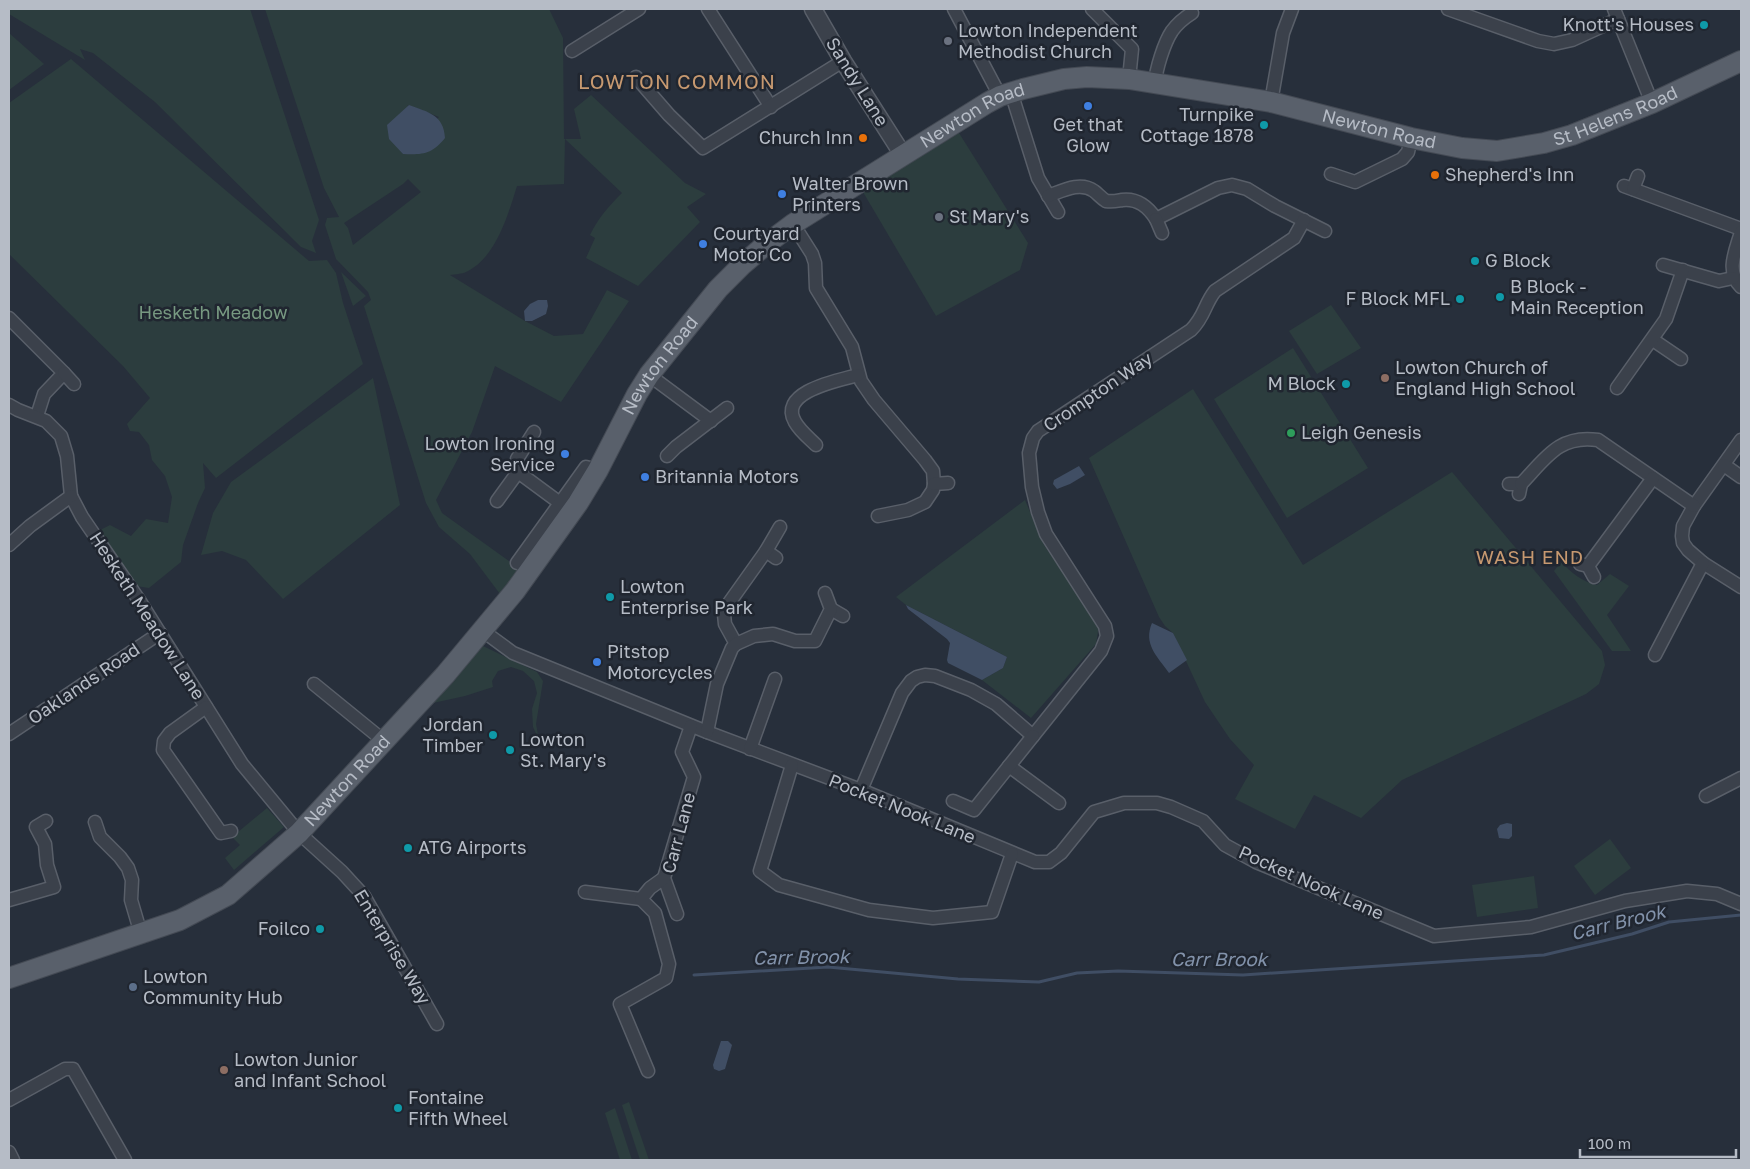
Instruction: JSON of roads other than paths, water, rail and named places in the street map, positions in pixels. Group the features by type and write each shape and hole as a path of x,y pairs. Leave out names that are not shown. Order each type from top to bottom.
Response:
{"main road":[{"name":"St Helens Road","path":"1483,151 1516,149 1572,135 1652,103 1741,61"},
{"name":"Newton Road","path":"9,978 180,920 228,895 299,833 483,631 516,591 578,503 649,375 718,289 743,264 793,224 1005,94 1042,84 1077,78 1129,79 1271,102 1412,138 1483,151"}],"street":[{"path":"572,51 639,9"},
{"path":"708,9 771,106"},
{"name":"Sandy Lane","path":"814,9 843,61 903,155"},
{"path":"954,9 1005,94 1038,178 1058,212"},
{"path":"1092,9 1132,49 1129,79"},
{"path":"1271,102 1283,32 1292,9"},
{"path":"1448,9 1538,41 1554,44 1572,40 1616,14 1652,103"},
{"path":"1155,83 1170,33 1180,21 1192,13"},
{"path":"636,77 669,115 703,148 843,61"},
{"path":"1330,174 1356,182 1402,159 1408,152 1412,138"},
{"path":"1638,176 1629,187 1741,230 1732,264 1737,282 1719,281 1663,265"},
{"path":"1156,219 1218,188 1232,185 1247,188 1274,206 1325,231"},
{"path":"1048,196 1071,188 1086,188 1092,190 1106,201 1132,200 1150,210 1162,233"},
{"name":"Crompton Way","path":"953,801 974,810 1101,651 1107,636 1105,626 1046,534 1032,487 1029,453 1033,438 1038,431 1191,330 1203,316 1210,297 1215,291 1294,238 1304,220"},
{"path":"793,224 812,254 816,288 852,347 858,375 874,400 930,466 934,477 933,490 925,502 908,510 878,516"},
{"path":"1617,388 1622,374 1653,340 1666,319 1683,270"},
{"path":"9,318 74,384"},
{"path":"1653,340 1681,359"},
{"path":"37,416 44,394 64,373"},
{"path":"649,375 711,421"},
{"path":"816,446 795,422 793,413 796,403 804,393 817,386 858,375"},
{"name":"Hesketh Meadow Lane","path":"9,405 37,416 51,425 64,442 71,496 82,517 160,633 242,764 299,833"},
{"path":"667,456 676,446 727,408"},
{"path":"497,501 518,472 517,459 534,432"},
{"path":"1516,488 1559,446 1587,438 1598,440 1694,506"},
{"path":"1741,440 1694,506 1683,526 1682,536 1683,543 1688,550 1703,563 1741,588"},
{"path":"1724,465 1741,477"},
{"path":"517,563 586,467 598,470"},
{"path":"518,472 560,503"},
{"path":"1587,569 1653,478"},
{"path":"934,484 948,483"},
{"path":"9,546 30,526 71,496"},
{"path":"736,644 725,624 724,614 729,602 766,551 780,527"},
{"path":"766,551 776,558"},
{"path":"1655,656 1703,563"},
{"path":"825,593 831,609 843,616"},
{"path":"707,732 717,684 732,648 736,644 754,636 773,634 795,640 815,641 831,609"},
{"name":"Pocket Nook Lane","path":"483,631 513,653 750,749 861,790 1035,862 1049,862 1062,853 1094,812 1124,803 1157,803 1203,821 1225,845 1256,862 1434,936 1531,927 1624,902 1688,891 1717,894 1741,904"},
{"name":"Oaklands Road","path":"9,734 160,633"},
{"path":"861,790 902,693 911,681 918,677 925,675 935,676 971,690 996,704 1034,736"},
{"path":"750,749 775,679"},
{"path":"314,684 384,741"},
{"path":"206,707 170,734 164,741 163,750 223,834"},
{"name":"Carr Lane","path":"677,914 664,878 694,777 682,752 692,726"},
{"path":"792,765 760,871 779,885 869,910 933,918 992,912 1012,854"},
{"path":"1009,766 1059,803"},
{"path":"1706,796 1741,778"},
{"path":"9,900 54,887 47,865 45,844 36,827 46,821"},
{"path":"95,822 100,837 128,868 132,880 131,900 141,934"},
{"name":"Enterprise Way","path":"299,833 342,872 364,896 437,1024"},
{"path":"641,899 650,888 664,878"},
{"path":"585,892 641,899 655,913 669,964 666,978 620,1004"},
{"path":"614,992 648,1071"},
{"path":"9,1100 65,1069 73,1069 125,1160"},
{"path":"9,1152 13,1160"}],"water":[{"path":"409,105 434,115 442,124 445,138 436,147 427,152 403,154 389,139 387,125"},
{"path":"538,300 547,300 546,314 532,321 525,321 524,311 530,304"},
{"path":"1079,466 1085,475 1057,489 1053,484 1054,480"},
{"path":"906,605 1007,657 1003,668 982,680 948,663 950,643 908,609"},
{"path":"1152,623 1173,633 1187,660 1169,673 1150,644 1149,637"},
{"path":"1512,824 1512,836 1509,839 1499,838 1497,829 1500,825"},
{"path":"721,1041 728,1041 732,1045 725,1069 719,1071 714,1069 713,1065"}],"waterway":[{"name":"Carr Brook","path":"694,975 828,967 958,979 1039,982 1077,973 1118,971 1243,975 1544,955 1632,934 1669,922 1741,915"}],"place":[{"name":"Knott's Houses","path":"1704,25"},
{"name":"Lowton Independent Methodist Church","path":"948,41"},
{"name":"Get that Glow","path":"1088,106"},
{"name":"Turnpike Cottage 1878","path":"1264,125"},
{"name":"Church Inn","path":"863,138"},
{"name":"Shepherd's Inn","path":"1435,175"},
{"name":"Walter Brown Printers","path":"782,194"},
{"name":"St Mary's","path":"939,217"},
{"name":"Courtyard Motor Co","path":"703,244"},
{"name":"G Block","path":"1475,261"},
{"name":"B Block - Main Reception","path":"1500,297"},
{"name":"F Block MFL","path":"1460,299"},
{"name":"Lowton Church of England High School","path":"1385,378"},
{"name":"M Block","path":"1346,384"},
{"name":"Leigh Genesis","path":"1291,433"},
{"name":"Lowton Ironing Service","path":"565,454"},
{"name":"Britannia Motors","path":"645,477"},
{"name":"Lowton Enterprise Park","path":"610,597"},
{"name":"Pitstop Motorcycles","path":"597,662"},
{"name":"Jordan Timber","path":"493,735"},
{"name":"Lowton St. Mary's","path":"510,750"},
{"name":"ATG Airports","path":"408,848"},
{"name":"Foilco","path":"320,929"},
{"name":"Lowton Community Hub","path":"133,987"},
{"name":"Lowton Junior and Infant School","path":"224,1070"},
{"name":"Fontaine Fifth Wheel","path":"398,1108"}],"district":[{"name":"LOWTON COMMON","path":"677,82"},
{"name":"WASH END","path":"1530,557"}],"park label":[{"name":"Hesketh Meadow","path":"213,313"}]}
